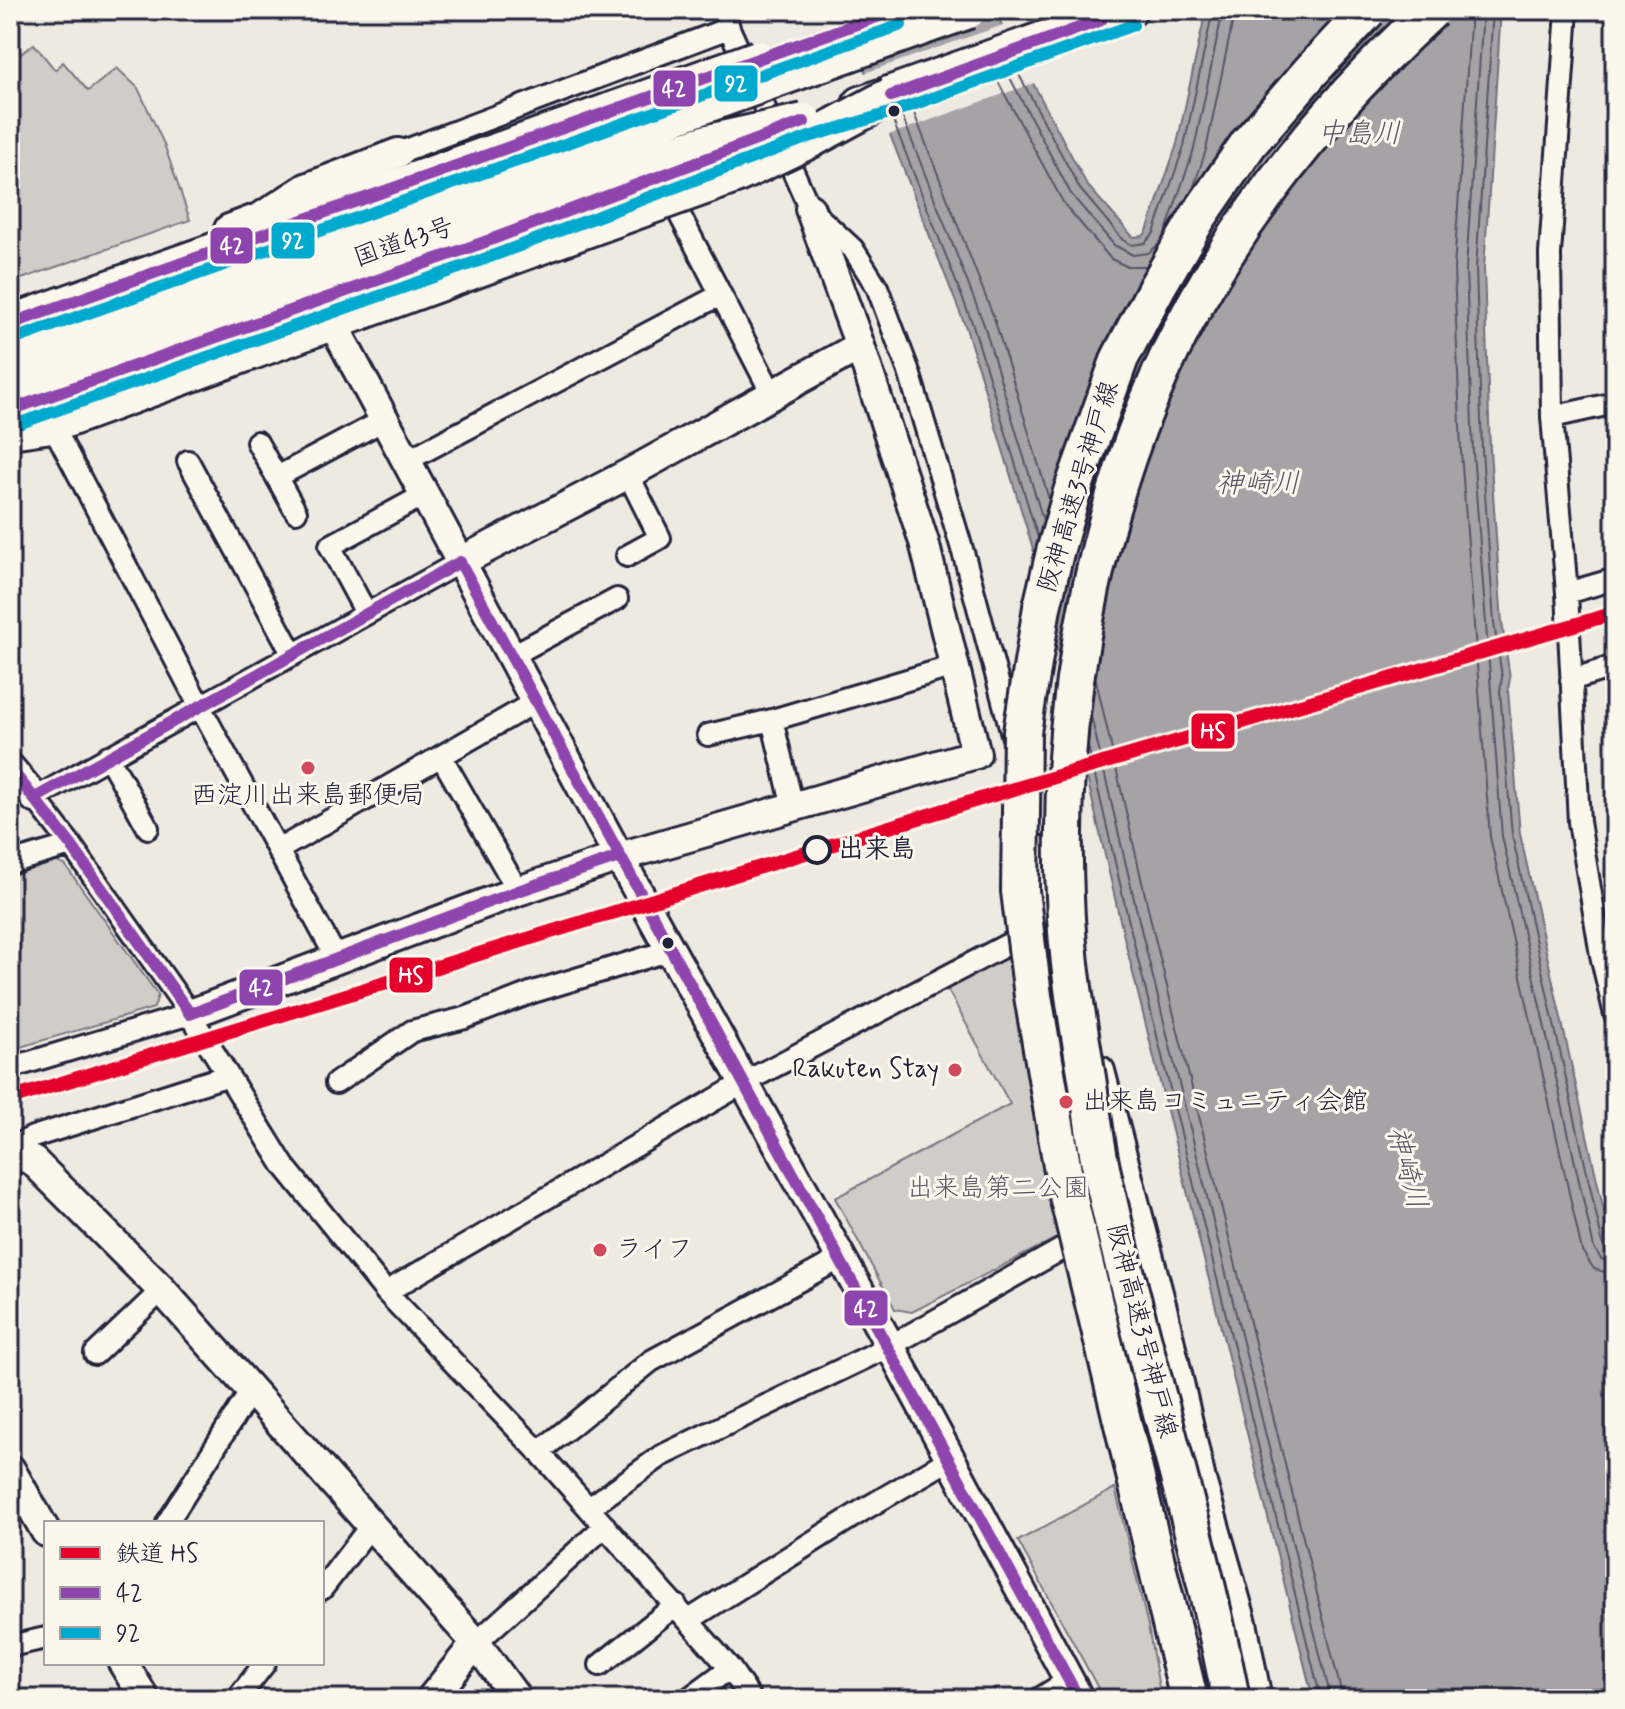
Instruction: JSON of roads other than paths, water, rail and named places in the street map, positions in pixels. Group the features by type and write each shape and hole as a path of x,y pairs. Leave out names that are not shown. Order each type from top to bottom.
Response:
{"highway":[{"name":"国道43号","path":"10,324 896,10"},
{"name":"国道43号","path":"10,353 968,10"},
{"name":"阪神高速3号神戸線","path":"1189,1699 1065,1183 1033,996 1020,891 1022,732 1042,607 1055,552 1084,454 1120,358 1191,229 1249,143 1368,10"},
{"name":"阪神高速3号神戸線","path":"1231,1699 1102,1173 1075,1004 1065,899 1064,826 1067,758 1076,682 1099,558 1131,446 1160,375 1197,300 1237,236 1289,164 1344,97 1432,10"},
{"name":"国道43号","path":"10,382 411,240 632,167 708,143 804,122 891,96 1112,13"},
{"path":"10,430 52,424 332,322 652,197 735,175 891,96"},
{"name":"国道43号","path":"10,410 482,243 652,197 804,122"}],"street":[{"path":"1567,10 1550,254 1552,417 1567,593 1579,822 1601,955 1615,1015"},
{"path":"10,309 261,217 306,188 727,19 810,209 860,346 924,542 976,754 619,857 518,891 190,1014 10,1068"},
{"path":"652,197 720,295 772,394"},
{"path":"810,209 853,249 877,287 909,372 965,559 1043,851 1201,1480 1242,1623 1257,1699"},
{"path":"406,461 720,295"},
{"path":"332,322 619,857 890,1346 1074,1690 1039,1699"},
{"path":"35,798 366,613 860,346"},
{"path":"1552,417 1615,403"},
{"path":"277,477 384,420"},
{"path":"52,424 338,961"},
{"path":"257,442 296,512"},
{"path":"188,461 293,655"},
{"path":"627,556 660,538 628,474"},
{"path":"366,613 330,546 424,495"},
{"path":"1567,593 1615,579"},
{"path":"511,656 617,599"},
{"path":"708,735 772,720 954,666"},
{"path":"1571,680 1615,666"},
{"path":"278,850 535,702"},
{"path":"772,720 793,807"},
{"path":"108,756 148,828"},
{"path":"441,756 518,891"},
{"path":"10,768 71,845 190,1014 284,1166 386,1292 539,1452 730,1668 751,1699"},
{"path":"10,863 71,845"},
{"path":"386,1292 745,1082 1035,930 1043,851"},
{"path":"336,1083 412,1031 465,1018 533,992 671,950"},
{"path":"10,1150 33,1137 226,1076"},
{"path":"10,1150 33,1161 162,1290 476,1643 517,1699"},
{"path":"589,1508 661,1456 890,1346 1135,1208"},
{"path":"539,1452 651,1361 841,1258"},
{"path":"95,1354 162,1290"},
{"path":"168,1521 252,1389"},
{"path":"600,1665 682,1613 950,1459"},
{"path":"10,1469 44,1528"},
{"path":"324,1586 372,1524"},
{"path":"431,1699 476,1643 605,1526"},
{"path":"10,1646 44,1638"},
{"path":"124,1665 145,1699"},
{"path":"237,1699 263,1665"},
{"path":"688,1699 730,1668"}],"water":[{"name":"神崎川","path":"841,10 994,10 1087,185 1133,237 1143,236 1147,231 1177,144 1206,10 1501,10 1484,268 1490,450 1520,834 1615,1261 1615,1699 1313,1699 1124,937 1037,562 966,328"}],"rail line":[{"name":"HS","path":"10,1099 990,796 1615,613"}],"place":[{"name":"西淀川出来島郵便局","path":"308,768"},
{"name":"出来島","path":"817,850"},
{"name":"Rakuten Stay","path":"955,1070"},
{"name":"出来島コミュニティ会館","path":"1066,1102"},
{"name":"ライフ","path":"600,1250"}],"water label":[{"name":"中島川","path":"1359,134"}],"park label":[{"name":"出来島第二公園","path":"998,1189"}]}
